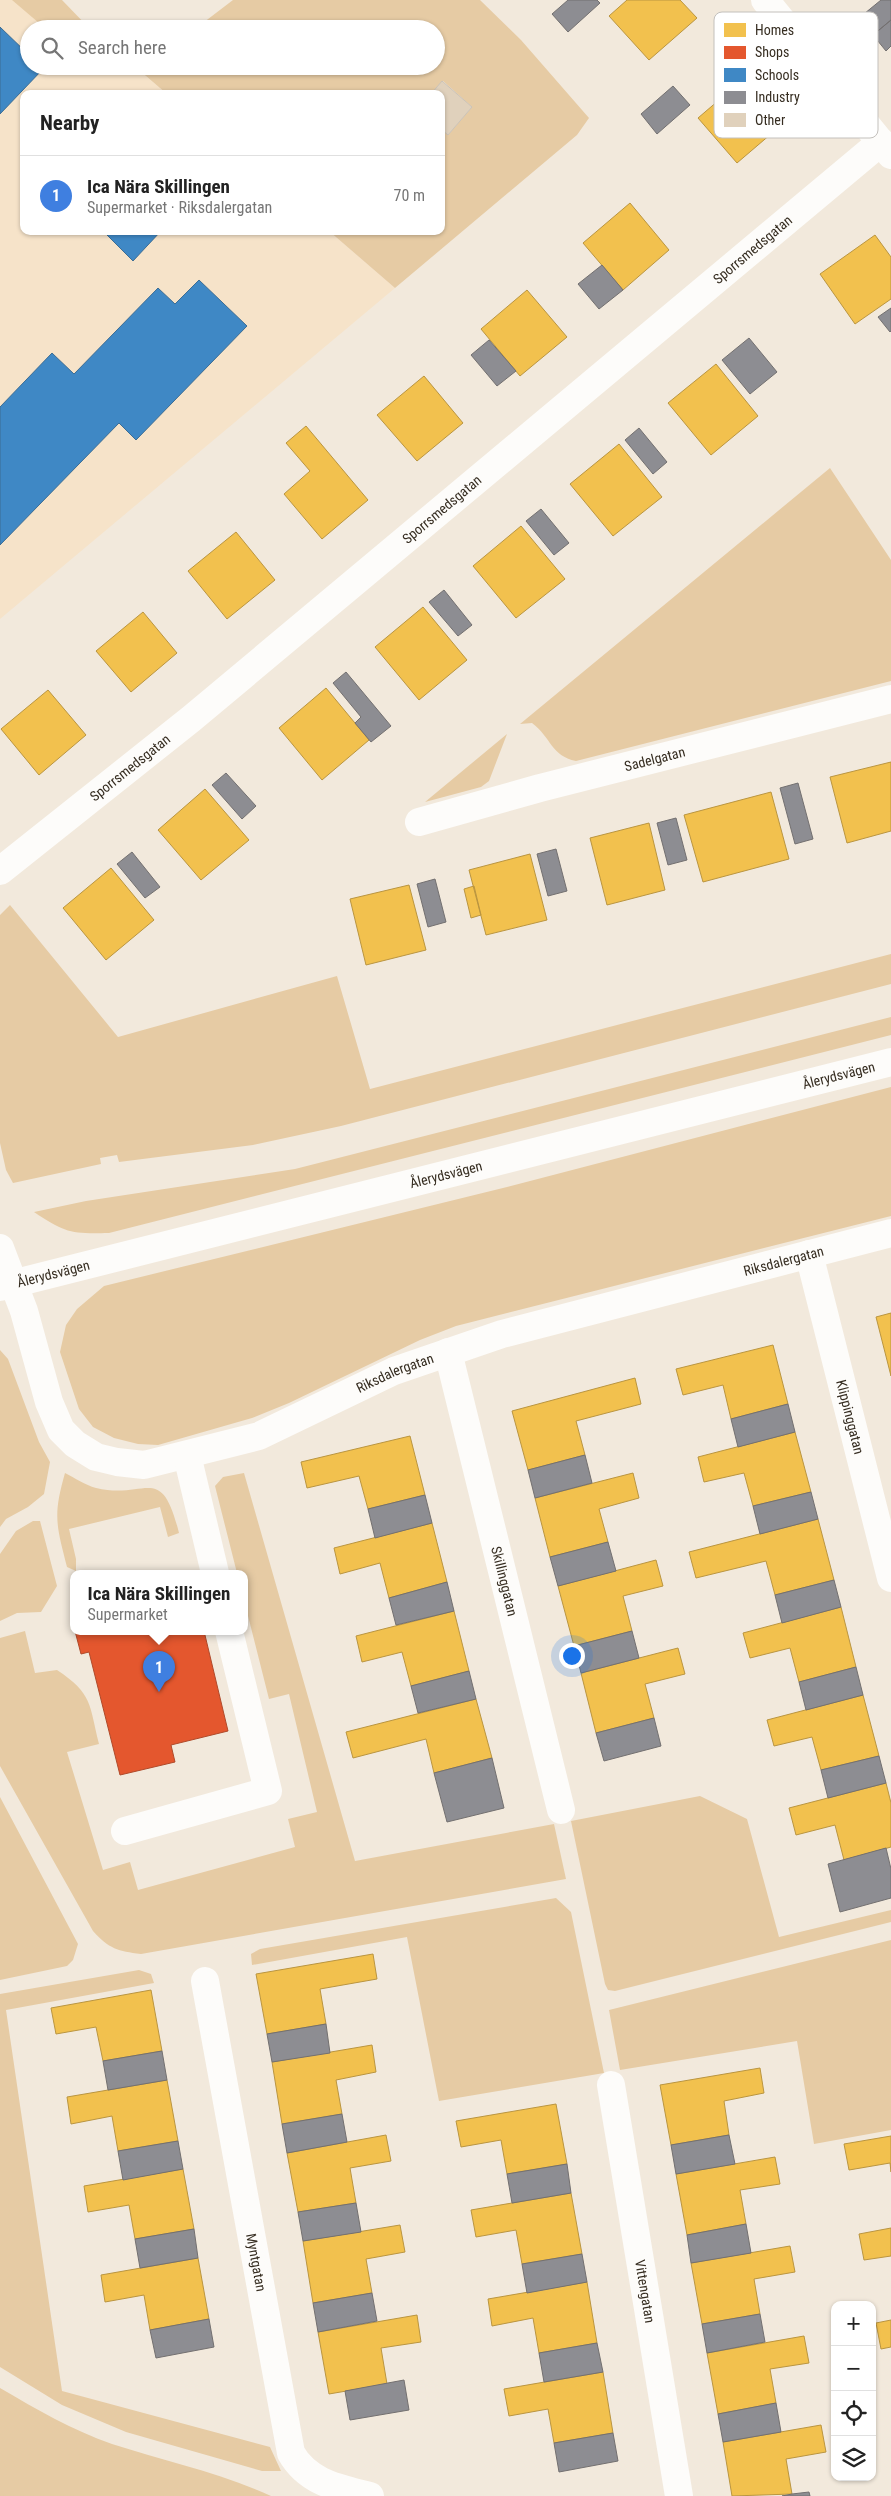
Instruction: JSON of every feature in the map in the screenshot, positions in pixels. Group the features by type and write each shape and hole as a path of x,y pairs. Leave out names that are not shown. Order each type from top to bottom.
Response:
{"street":[{"path":"765,0 775,12"},
{"path":"878,138 886,148"},
{"name":"Sporrsmedsgatan","path":"0,871 199,713 886,148"},
{"name":"Sadelgatan","path":"419,822 540,788 891,699"},
{"name":"Ålerydsvägen","path":"6,1285 891,1062"},
{"name":"Riksdalergatan","path":"0,1248 6,1285 24,1311 49,1402 61,1430 75,1444 96,1457 144,1465 258,1436 394,1371 502,1334 891,1233"},
{"name":"Klippinggatan","path":"809,1254 891,1578"},
{"name":"Skillinggatan","path":"448,1352 561,1810"},
{"path":"187,1455 214,1570"},
{"path":"125,1831 268,1790 230,1635"},
{"name":"Myntgatan","path":"205,1981 291,2453 305,2472 318,2480 370,2496"},
{"name":"Vittengatan","path":"611,2085 679,2496"}],"shaded area":[{"path":"0,0 57,0 80,20 20,20 20,75 145,75 162,90 20,90 20,235 334,235 395,288 0,619"},
{"path":"12,0 62,0 81,20 35,20"},
{"path":"233,0 480,0 521,40 589,118 577,135 395,288 334,235 445,235 445,132 448,135 472,107 443,81 435,90 162,90 145,75 445,75 445,20 207,20"},
{"path":"830,468 891,560 891,681 576,761 561,755 532,723 520,724"},
{"path":"507,734 489,781 481,787 425,802"},
{"path":"10,905 118,1037 337,976 370,1089 891,954 891,984 341,1126 253,1145 119,1162 117,1155 100,1158 101,1164 13,1183 6,1170 0,1143 0,915"},
{"path":"891,1017 891,1035 109,1233 69,1231 34,1212 86,1201 295,1169"},
{"path":"891,1087 891,1216 456,1326 420,1340 289,1403 252,1418 158,1445 138,1444 114,1438 93,1427 79,1409 60,1352 66,1325 77,1309 104,1286 507,1187"},
{"path":"0,1350 8,1359 39,1442 50,1462 44,1494 28,1507 6,1519 0,1527"},
{"path":"65,1473 96,1488 128,1490 150,1488 158,1490 166,1497 179,1533 168,1537 160,1507 69,1529 76,1559 76,1570 74,1570 67,1567 58,1529 57,1510"},
{"path":"244,1473 355,1861 554,1824 566,1879 141,1954 114,1948 104,1942 93,1931 0,1766 0,1638 25,1631 35,1673 57,1670 77,1686 88,1701 99,1744 67,1752 103,1870 130,1862 138,1890 295,1847 288,1819 317,1812 289,1694 269,1699 248,1616 248,1570 236,1570 215,1486 223,1477"},
{"path":"33,1521 40,1521 57,1586 41,1612 17,1613 0,1621 0,1554 16,1531"},
{"path":"700,1796 747,1819 779,1937 891,1910 891,1922 615,1991 608,1990 605,1984 571,1821"},
{"path":"0,1797 78,1944 73,1960 67,1966 0,1980"},
{"path":"556,1898 571,1912 604,2073 439,2101 407,1937 252,1965 251,1954 260,1949"},
{"path":"891,1940 891,2130 814,2144 797,2041 620,2070 609,2010"},
{"path":"139,1970 151,1974 154,1983 6,2010 62,2391 270,2447 281,2471 262,2471 126,2432 62,2405 0,2367 0,1994"},
{"path":"0,2388 55,2419 112,2444 213,2474 271,2496 0,2496"}],"building: Homes":[{"path":"627,0 680,0 697,18 649,60 609,16"},
{"path":"714,104 714,136 698,118"},
{"path":"715,138 766,138 737,163"},
{"path":"630,203 669,250 623,290 583,243"},
{"path":"875,235 891,257 891,299 855,324 820,274"},
{"path":"527,290 567,337 520,376 481,329"},
{"path":"716,364 758,416 711,455 668,403"},
{"path":"424,376 463,423 417,461 377,415"},
{"path":"306,426 368,500 322,539 284,494 310,471 286,443"},
{"path":"619,444 662,497 613,536 570,484"},
{"path":"521,526 565,579 516,618 473,566"},
{"path":"236,532 275,580 227,619 188,571"},
{"path":"423,607 467,660 419,700 375,647"},
{"path":"143,612 177,653 131,692 96,651"},
{"path":"326,688 369,740 322,780 279,728"},
{"path":"48,690 86,735 39,775 1,729"},
{"path":"891,762 891,831 847,843 830,777"},
{"path":"205,789 249,840 201,880 158,830"},
{"path":"771,792 789,859 703,882 684,815"},
{"path":"649,823 665,890 607,905 590,838"},
{"path":"530,854 547,920 486,935 469,870"},
{"path":"111,868 154,920 106,960 63,908"},
{"path":"409,885 426,950 366,965 350,899"},
{"path":"474,886 481,915 471,918 464,889"},
{"path":"891,1313 891,1376 876,1317"},
{"path":"773,1345 788,1404 731,1419 723,1385 683,1395 676,1369"},
{"path":"635,1378 641,1404 576,1421 585,1455 528,1470 512,1411"},
{"path":"795,1432 811,1492 753,1506 744,1473 704,1482 698,1457"},
{"path":"410,1436 425,1495 368,1509 359,1476 307,1488 301,1462"},
{"path":"633,1473 639,1498 599,1509 608,1542 550,1557 535,1498"},
{"path":"818,1519 834,1580 775,1595 766,1561 696,1578 689,1552"},
{"path":"432,1523 447,1582 389,1598 380,1563 340,1574 334,1548"},
{"path":"656,1560 663,1586 623,1596 632,1631 574,1646 558,1586"},
{"path":"841,1607 856,1667 799,1682 790,1648 750,1658 743,1633"},
{"path":"454,1611 469,1671 411,1686 402,1652 362,1662 356,1636"},
{"path":"678,1648 685,1674 645,1684 654,1718 596,1733 581,1673"},
{"path":"863,1695 879,1756 821,1770 812,1737 774,1746 767,1720"},
{"path":"476,1699 492,1758 434,1773 426,1739 353,1758 346,1732"},
{"path":"886,1783 891,1803 891,1847 844,1860 835,1825 796,1835 789,1808"},
{"path":"373,1954 377,1979 320,1989 326,2024 267,2034 256,1974"},
{"path":"151,1990 162,2051 103,2061 96,2027 56,2034 51,2008"},
{"path":"372,2045 376,2072 336,2080 342,2114 282,2124 272,2062"},
{"path":"760,2068 764,2093 724,2101 729,2135 671,2145 660,2085"},
{"path":"167,2080 178,2141 118,2151 112,2116 71,2124 67,2097"},
{"path":"556,2104 567,2164 507,2174 501,2140 461,2147 456,2121"},
{"path":"386,2135 391,2161 350,2168 356,2203 298,2212 287,2153"},
{"path":"891,2136 891,2172 890,2163 849,2170 844,2144"},
{"path":"775,2157 780,2184 740,2190 746,2224 687,2235 676,2174"},
{"path":"183,2169 194,2229 135,2239 129,2205 88,2212 84,2186"},
{"path":"571,2193 582,2254 522,2264 516,2230 476,2237 471,2210"},
{"path":"400,2225 405,2252 366,2259 372,2293 313,2303 303,2241"},
{"path":"891,2228 891,2256 864,2260 859,2234"},
{"path":"790,2246 795,2272 754,2279 760,2314 702,2324 691,2263"},
{"path":"198,2258 209,2319 150,2330 144,2295 105,2302 101,2275"},
{"path":"587,2282 597,2343 539,2353 533,2318 492,2326 488,2299"},
{"path":"417,2315 421,2342 381,2348 387,2384 329,2394 318,2332"},
{"path":"891,2320 891,2347 881,2349 876,2323"},
{"path":"804,2336 809,2363 770,2369 776,2403 718,2414 707,2353"},
{"path":"603,2372 613,2433 554,2443 548,2409 509,2416 504,2389"},
{"path":"821,2425 826,2452 786,2459 792,2494 732,2496 723,2442"}],"building: Shops":[{"path":"76,1635 205,1635 228,1731 171,1745 175,1762 120,1775 89,1652 81,1654"}],"building: Schools":[{"path":"0,27 20,46 20,75 37,75 23,90 20,90 20,93 0,114"},
{"path":"107,235 157,235 133,261"},
{"path":"199,280 247,326 136,440 119,423 0,545 0,407 52,353 74,374 158,288 175,304"}],"building: Industry":[{"path":"568,0 597,0 600,3 568,32 552,14"},
{"path":"881,0 891,0 891,20 878,31 878,12 866,12"},
{"path":"891,20 891,46 886,51 878,41 878,31"},
{"path":"673,86 690,105 657,134 641,114"},
{"path":"602,265 623,290 599,309 578,284"},
{"path":"891,308 891,331 890,332 878,317"},
{"path":"749,338 777,372 750,394 722,360"},
{"path":"489,340 516,371 497,386 471,355"},
{"path":"639,428 667,462 653,474 625,440"},
{"path":"541,509 569,543 554,555 526,521"},
{"path":"444,590 472,625 458,636 429,602"},
{"path":"346,672 391,726 371,742 355,723 361,717 333,683"},
{"path":"226,773 256,806 242,819 212,785"},
{"path":"798,783 813,839 795,844 780,788"},
{"path":"676,818 687,860 668,865 657,823"},
{"path":"556,849 567,891 548,896 537,854"},
{"path":"132,852 160,887 145,898 117,864"},
{"path":"435,879 446,922 428,927 417,884"},
{"path":"788,1404 795,1432 738,1447 731,1419"},
{"path":"585,1455 592,1483 535,1498 528,1470"},
{"path":"811,1492 818,1519 760,1534 753,1506"},
{"path":"425,1495 432,1523 375,1538 368,1509"},
{"path":"608,1542 616,1571 558,1586 550,1557"},
{"path":"834,1580 841,1607 782,1623 775,1595"},
{"path":"447,1582 454,1611 396,1625 389,1598"},
{"path":"632,1631 639,1658 581,1673 574,1646"},
{"path":"856,1667 863,1695 806,1710 799,1682"},
{"path":"469,1671 476,1699 418,1713 411,1686"},
{"path":"654,1718 661,1746 604,1761 596,1733"},
{"path":"879,1756 886,1783 828,1798 821,1770"},
{"path":"492,1758 504,1808 447,1822 434,1773"},
{"path":"886,1848 891,1869 891,1898 840,1912 828,1864"},
{"path":"326,2024 330,2053 272,2062 267,2034"},
{"path":"162,2051 167,2080 108,2090 103,2061"},
{"path":"342,2114 347,2142 287,2153 282,2124"},
{"path":"729,2135 735,2164 676,2174 671,2145"},
{"path":"178,2141 183,2169 123,2180 118,2151"},
{"path":"567,2164 571,2193 512,2203 507,2174"},
{"path":"356,2203 361,2232 303,2241 298,2212"},
{"path":"746,2224 751,2253 691,2263 687,2235"},
{"path":"194,2229 198,2258 140,2268 135,2239"},
{"path":"582,2254 587,2282 527,2293 522,2264"},
{"path":"372,2293 377,2321 318,2332 313,2303"},
{"path":"760,2314 765,2342 707,2353 702,2324"},
{"path":"209,2319 214,2347 156,2358 150,2330"},
{"path":"597,2343 603,2372 544,2382 539,2353"},
{"path":"404,2380 409,2410 350,2420 345,2391"},
{"path":"776,2403 781,2432 723,2442 718,2414"},
{"path":"613,2433 618,2461 559,2472 554,2443"},
{"path":"809,2492 810,2496 782,2496 792,2494"}],"building: Other":[{"path":"442,81 472,107 448,135 445,132 445,90 434,90"}],"place":[{"name":"Ica Nära Skillingen","path":"159,1692"}]}
